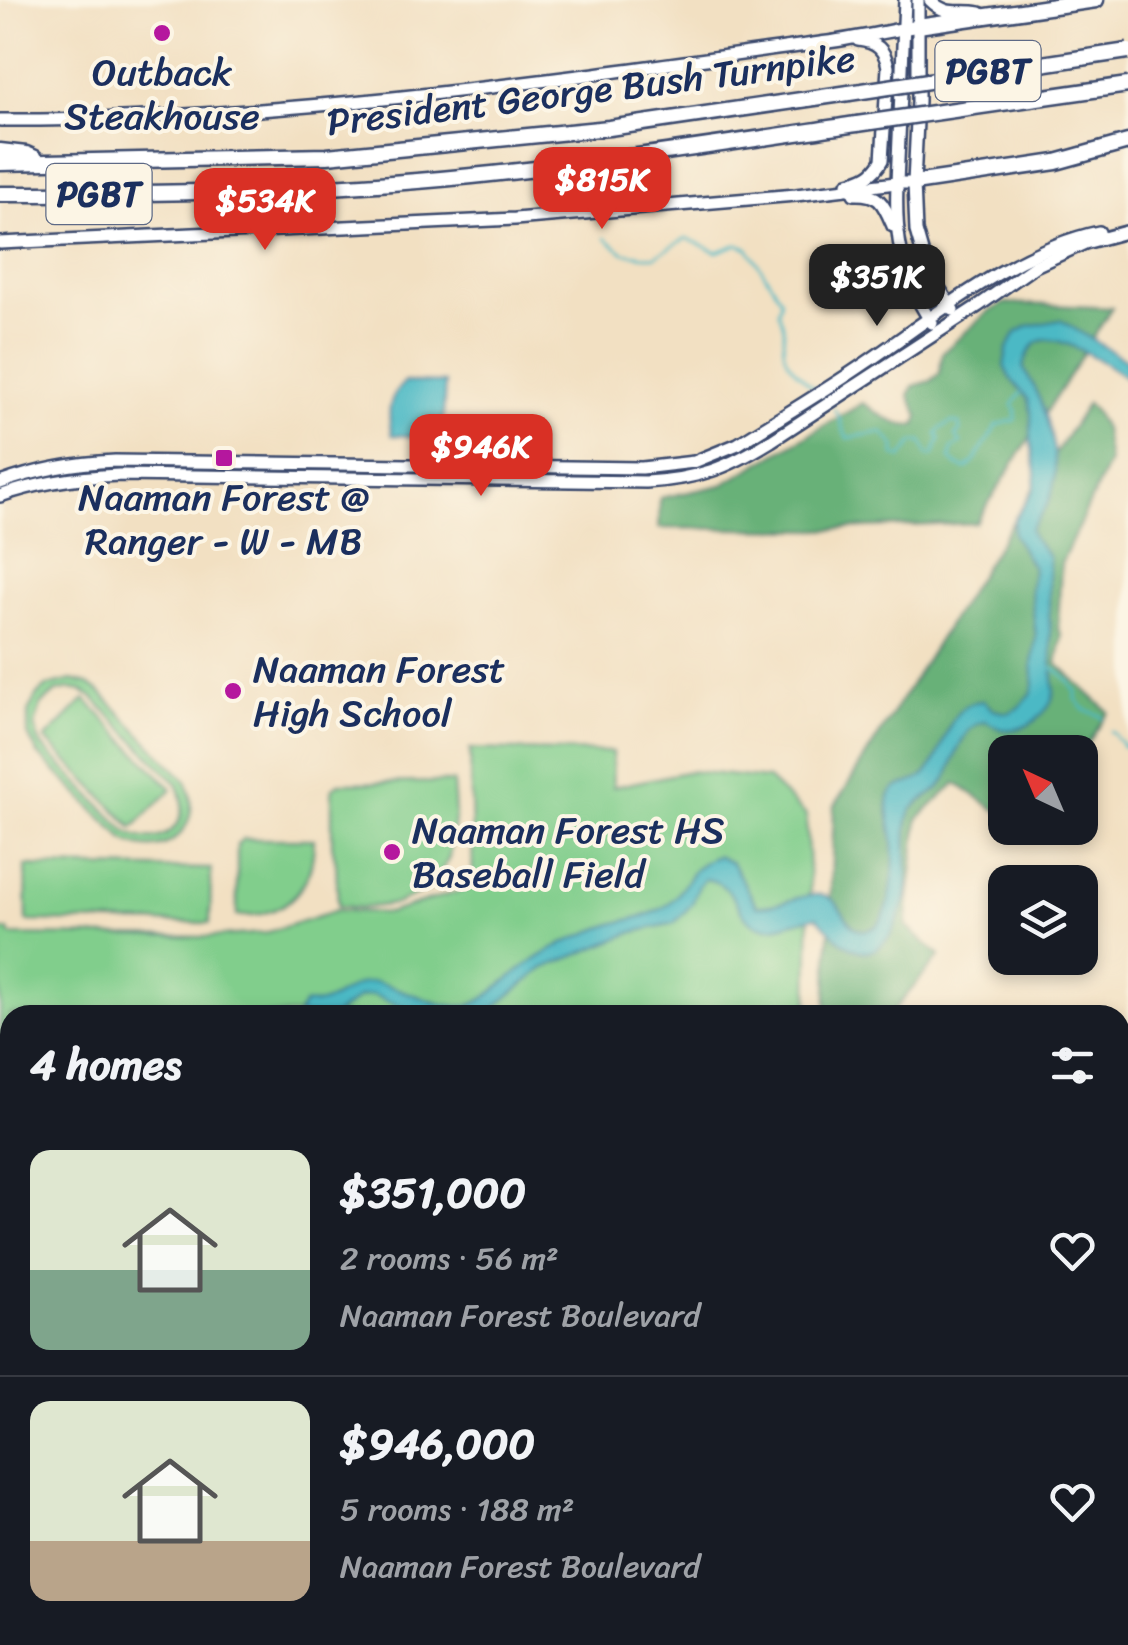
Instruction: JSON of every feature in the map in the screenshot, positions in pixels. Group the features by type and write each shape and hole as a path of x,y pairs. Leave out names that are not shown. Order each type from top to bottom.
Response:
{"highway":[{"path":"911,27 1096,0"},
{"name":"President George Bush Turnpike","path":"0,163 328,156 608,128 1128,51"},
{"name":"President George Bush Turnpike","path":"0,194 226,192 402,182 578,164 1128,85"},
{"path":"914,183 1056,162 1128,142"},
{"path":"0,151 26,154 50,164"}],"main road":[{"path":"905,0 918,101 916,231 934,283 958,318"},
{"path":"897,236 896,182 911,27 918,0"},
{"path":"930,0 941,10 988,16"},
{"path":"0,120 175,115 402,98 659,66 911,27"},
{"path":"796,195 867,177 882,160 886,56 870,42 831,42"},
{"path":"0,243 515,219 914,183"},
{"path":"796,195 802,198 868,194 878,198 897,236 908,278 937,331"},
{"path":"0,483 65,465 646,482 700,476 745,457 929,319 1004,271 1074,238 1099,232 1127,232"},
{"path":"852,379 937,331 1050,258 1127,232"},
{"path":"0,496 65,478 145,469 642,468 694,462 789,421"},
{"path":"738,444 745,457"}],"green space":[{"path":"1005,303 1112,308 976,523 817,530 659,528 660,498 722,485 863,403 895,422 916,425 919,416 909,395 913,386 931,381 940,373 942,353 988,312"},
{"path":"1087,403 1104,429 1109,462 1061,564 1058,628 1062,636 1057,664 1109,712 1093,735 988,735 988,805 956,783 918,819 906,926 940,956 898,1005 826,1005 834,807"},
{"path":"72,680 88,684 186,781 191,812 178,836 154,847 124,840 38,754 28,735 28,712 36,696 48,686","holes":["82,691 177,784 182,810 179,821 163,836 139,837 126,831 42,746 35,725 41,705 56,692"]},
{"path":"85,699 172,789 133,828 45,739"},
{"path":"470,749 612,752 613,787 690,771 768,779 806,815 810,887 808,1005 0,1005 0,931 9,930 10,935 208,937 265,933 337,910 388,913 473,887"},
{"name":"Naaman Forest HS Baseball Field","path":"453,782 455,812 449,858 431,889 395,904 338,906 332,789 338,783"},
{"path":"243,839 314,839 313,856 303,885 283,905 237,916 237,844"},
{"path":"26,866 211,869 210,923 27,921"}],"water":[{"path":"1060,320 1128,361 1128,379 1086,352 1061,342 1041,341 1029,352 1023,367 1045,415 1054,452 1053,487 1046,507 1030,530 1049,557 1054,693 1041,715 1027,726 1010,730 986,721 977,724 964,737 944,782 913,808 907,829 906,899 886,940 870,951 853,949 817,917 774,927 760,926 746,917 725,888 705,879 692,904 674,923 634,932 544,968 498,1005 470,1005 559,946 667,905 697,868 717,856 732,863 757,906 826,896 856,928 871,929 878,924 888,904 893,877 888,808 891,792 926,774 961,709 984,701 993,710 1008,713 1031,695 1034,685 1033,568 1013,534 1014,520 1034,489 1031,412 1028,399 1004,366 1016,333 1028,326"},
{"path":"405,382 445,383 442,438 392,435 390,406"},
{"path":"370,982 448,1005 397,1005 373,995 360,997 348,1005 304,1005 327,1001"}],"waterway":[{"path":"605,238 624,253 654,257 686,238 717,252 738,244 748,248 781,299 778,312 784,329 785,356 814,388"},
{"path":"834,409 848,438 882,432 895,446 895,455 901,458 914,442 922,442 928,456 933,456 940,429 952,422 959,424 960,431 955,436 961,443 952,449 950,459 966,469 997,425 1015,420 1013,405 1021,393"},
{"path":"1050,669 1054,668 1070,682 1084,709 1103,719"},
{"path":"1110,731 1128,747"}],"place":[{"name":"Outback Steakhouse","path":"162,33"},
{"name":"Naaman Forest @ Ranger - W - MB","path":"224,458"},
{"name":"Naaman Forest High School","path":"233,691"},
{"name":"Naaman Forest HS Baseball Field","path":"392,852"}]}
